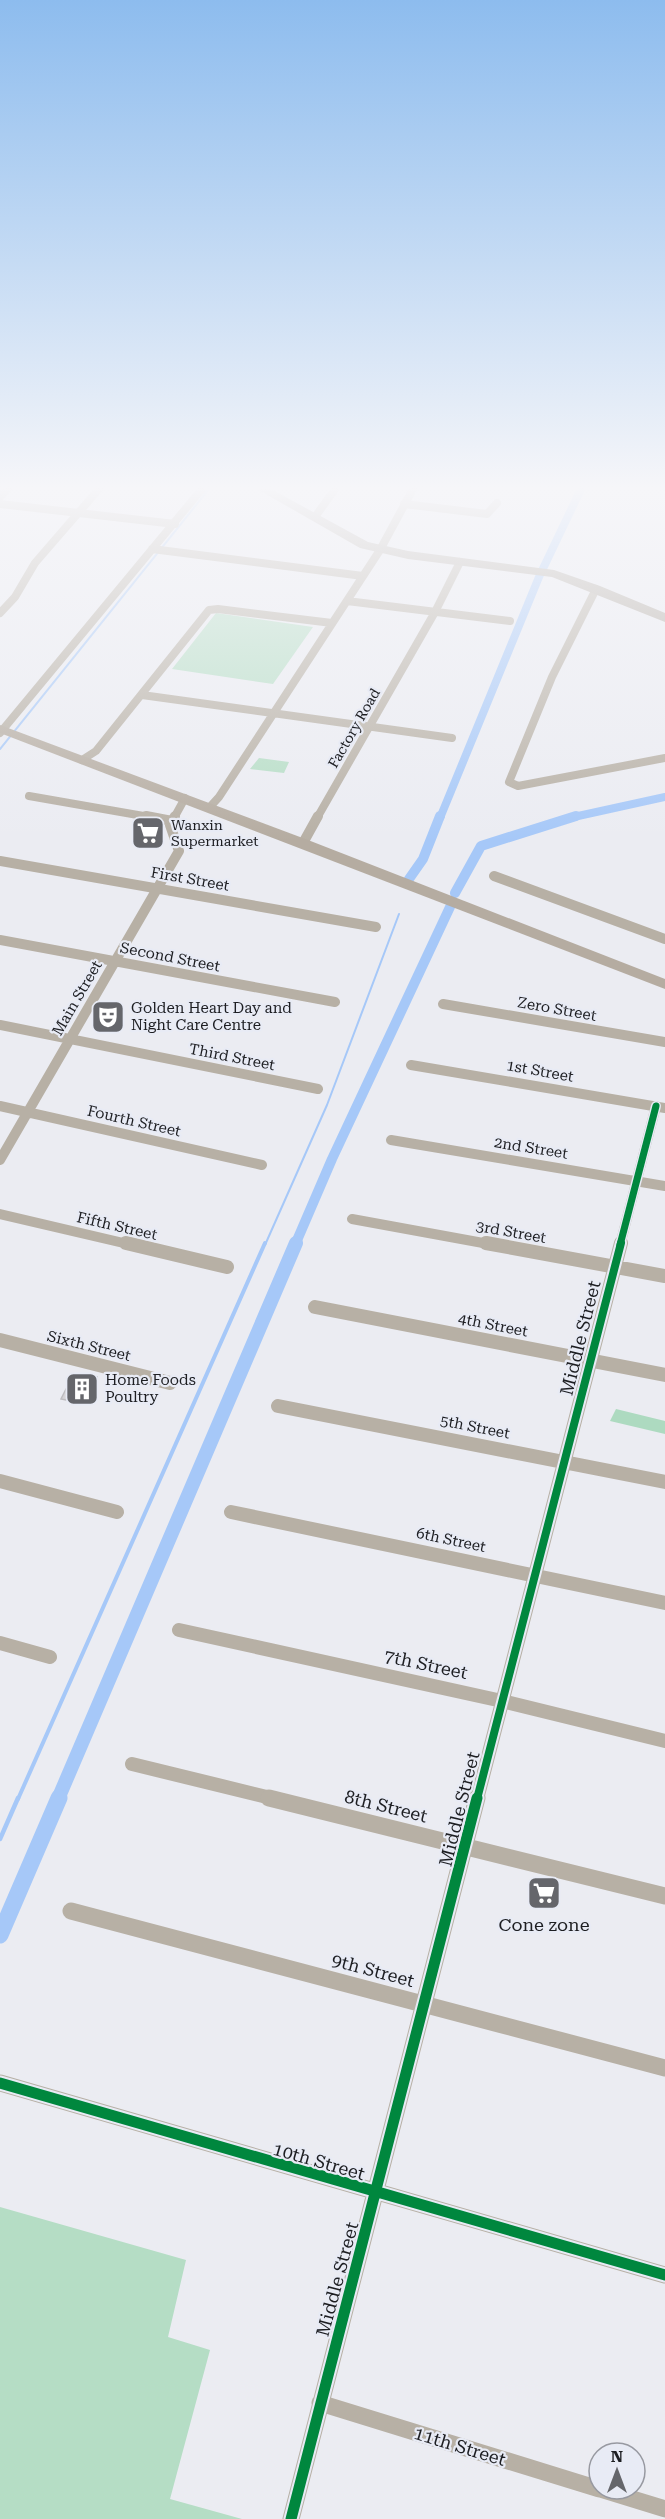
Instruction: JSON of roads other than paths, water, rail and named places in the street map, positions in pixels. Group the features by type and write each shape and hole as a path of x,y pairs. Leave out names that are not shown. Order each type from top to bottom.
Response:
{"main road":[{"path":"639,607 665,618"},
{"path":"1,731 84,759 185,798 211,803 444,900 665,984"}],"street":[{"path":"1,731 104,607"},
{"path":"211,803 343,607"},
{"path":"391,607 510,621"},
{"name":"Factory Road","path":"303,843 438,607"},
{"path":"587,607 552,677 509,782 518,786 665,758"},
{"path":"84,759 96,751 209,610 218,609 332,623"},
{"path":"142,695 452,738"},
{"path":"30,796 172,821 185,798"},
{"name":"Main Street","path":"0,1160 179,851 178,841 170,825 172,821"},
{"name":"First Street","path":"0,861 376,927"},
{"path":"494,876 665,939"},
{"name":"Second Street","path":"0,940 335,1002"},
{"name":"Zero Street","path":"443,1004 665,1042"},
{"name":"Third Street","path":"0,1025 318,1089"},
{"name":"1st Street","path":"411,1065 660,1107"},
{"name":"Fourth Street","path":"0,1106 262,1165"},
{"name":"Middle Street","path":"291,2519 614,1266 637,1180 660,1107"},
{"name":"2nd Street","path":"392,1140 665,1186"},
{"name":"Fifth Street","path":"0,1214 227,1267"},
{"name":"3rd Street","path":"352,1218 665,1275"},
{"name":"4th Street","path":"315,1307 665,1375"},
{"name":"Sixth Street","path":"0,1340 170,1383"},
{"name":"5th Street","path":"278,1406 665,1482"},
{"path":"0,1481 117,1512"},
{"name":"6th Street","path":"231,1512 665,1603"},
{"name":"7th Street","path":"178,1630 502,1701 665,1741"},
{"path":"0,1643 50,1657"},
{"name":"8th Street","path":"132,1764 665,1896"},
{"name":"9th Street","path":"71,1911 665,2068"},
{"name":"10th Street","path":"0,2083 665,2275"},
{"name":"11th Street","path":"320,2403 587,2485"},
{"name":"11th Street","path":"639,2501 665,2509"}],"waterway":[{"path":"0,749 115,607"},
{"path":"440,818 527,607"},
{"path":"571,818 665,797"},
{"path":"409,879 423,859 440,816"},
{"path":"571,818 576,816"},
{"path":"455,893 481,846 571,818"},
{"path":"295,1245 332,1159 450,907"},
{"path":"265,1245 327,1105 399,914"},
{"path":"18,1799 265,1243"},
{"path":"58,1799 296,1243"},
{"path":"0,1839 18,1798"},
{"path":"0,1935 59,1798"}],"place":[{"name":"Wanxin Supermarket","path":"148,833"},
{"name":"Golden Heart Day and Night Care Centre","path":"108,1017"},
{"name":"Home Foods Poultry","path":"82,1389"},
{"name":"Cone zone","path":"544,1893"}]}
